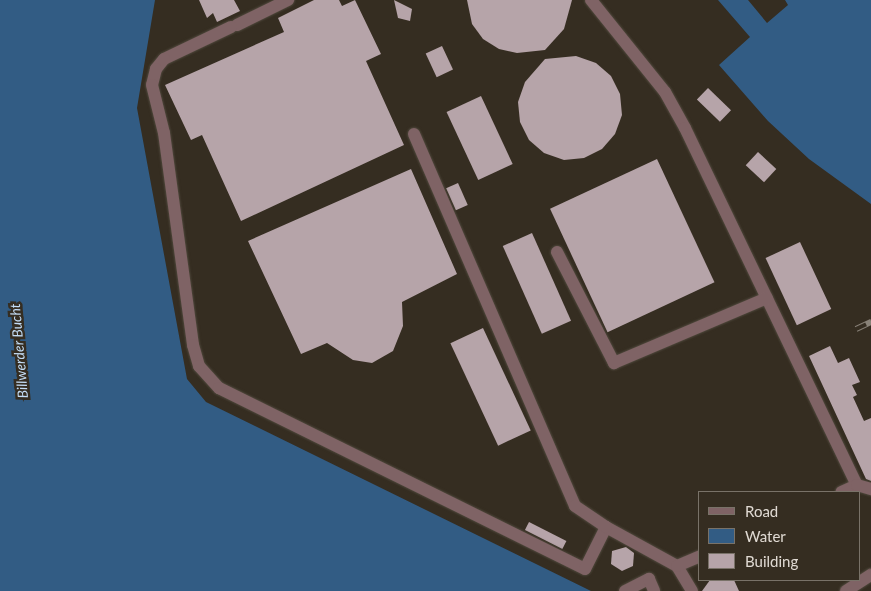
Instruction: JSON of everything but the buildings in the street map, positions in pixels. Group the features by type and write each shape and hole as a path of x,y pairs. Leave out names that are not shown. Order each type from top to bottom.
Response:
{"lane":[{"path":"591,0 665,92 857,485"},
{"path":"290,1 164,59 156,69 152,85 164,133 193,345 200,366 219,388 585,569 606,528"},
{"path":"414,134 575,506 606,528 677,566 692,591"},
{"path":"557,252 614,363 767,298"},
{"path":"843,491 857,485 871,489"},
{"path":"677,566 698,557"},
{"path":"846,591 871,575"},
{"path":"625,591 649,579 654,591"}],"water":[{"name":"Billwerder Bucht","path":"0,0 155,0 137,108 187,379 206,402 591,591 0,591"},
{"path":"718,0 748,0 767,23 788,5 785,0 871,0 871,204 809,159 768,121 719,65 750,37"}],"railway":[{"path":"856,329 871,322"}]}
